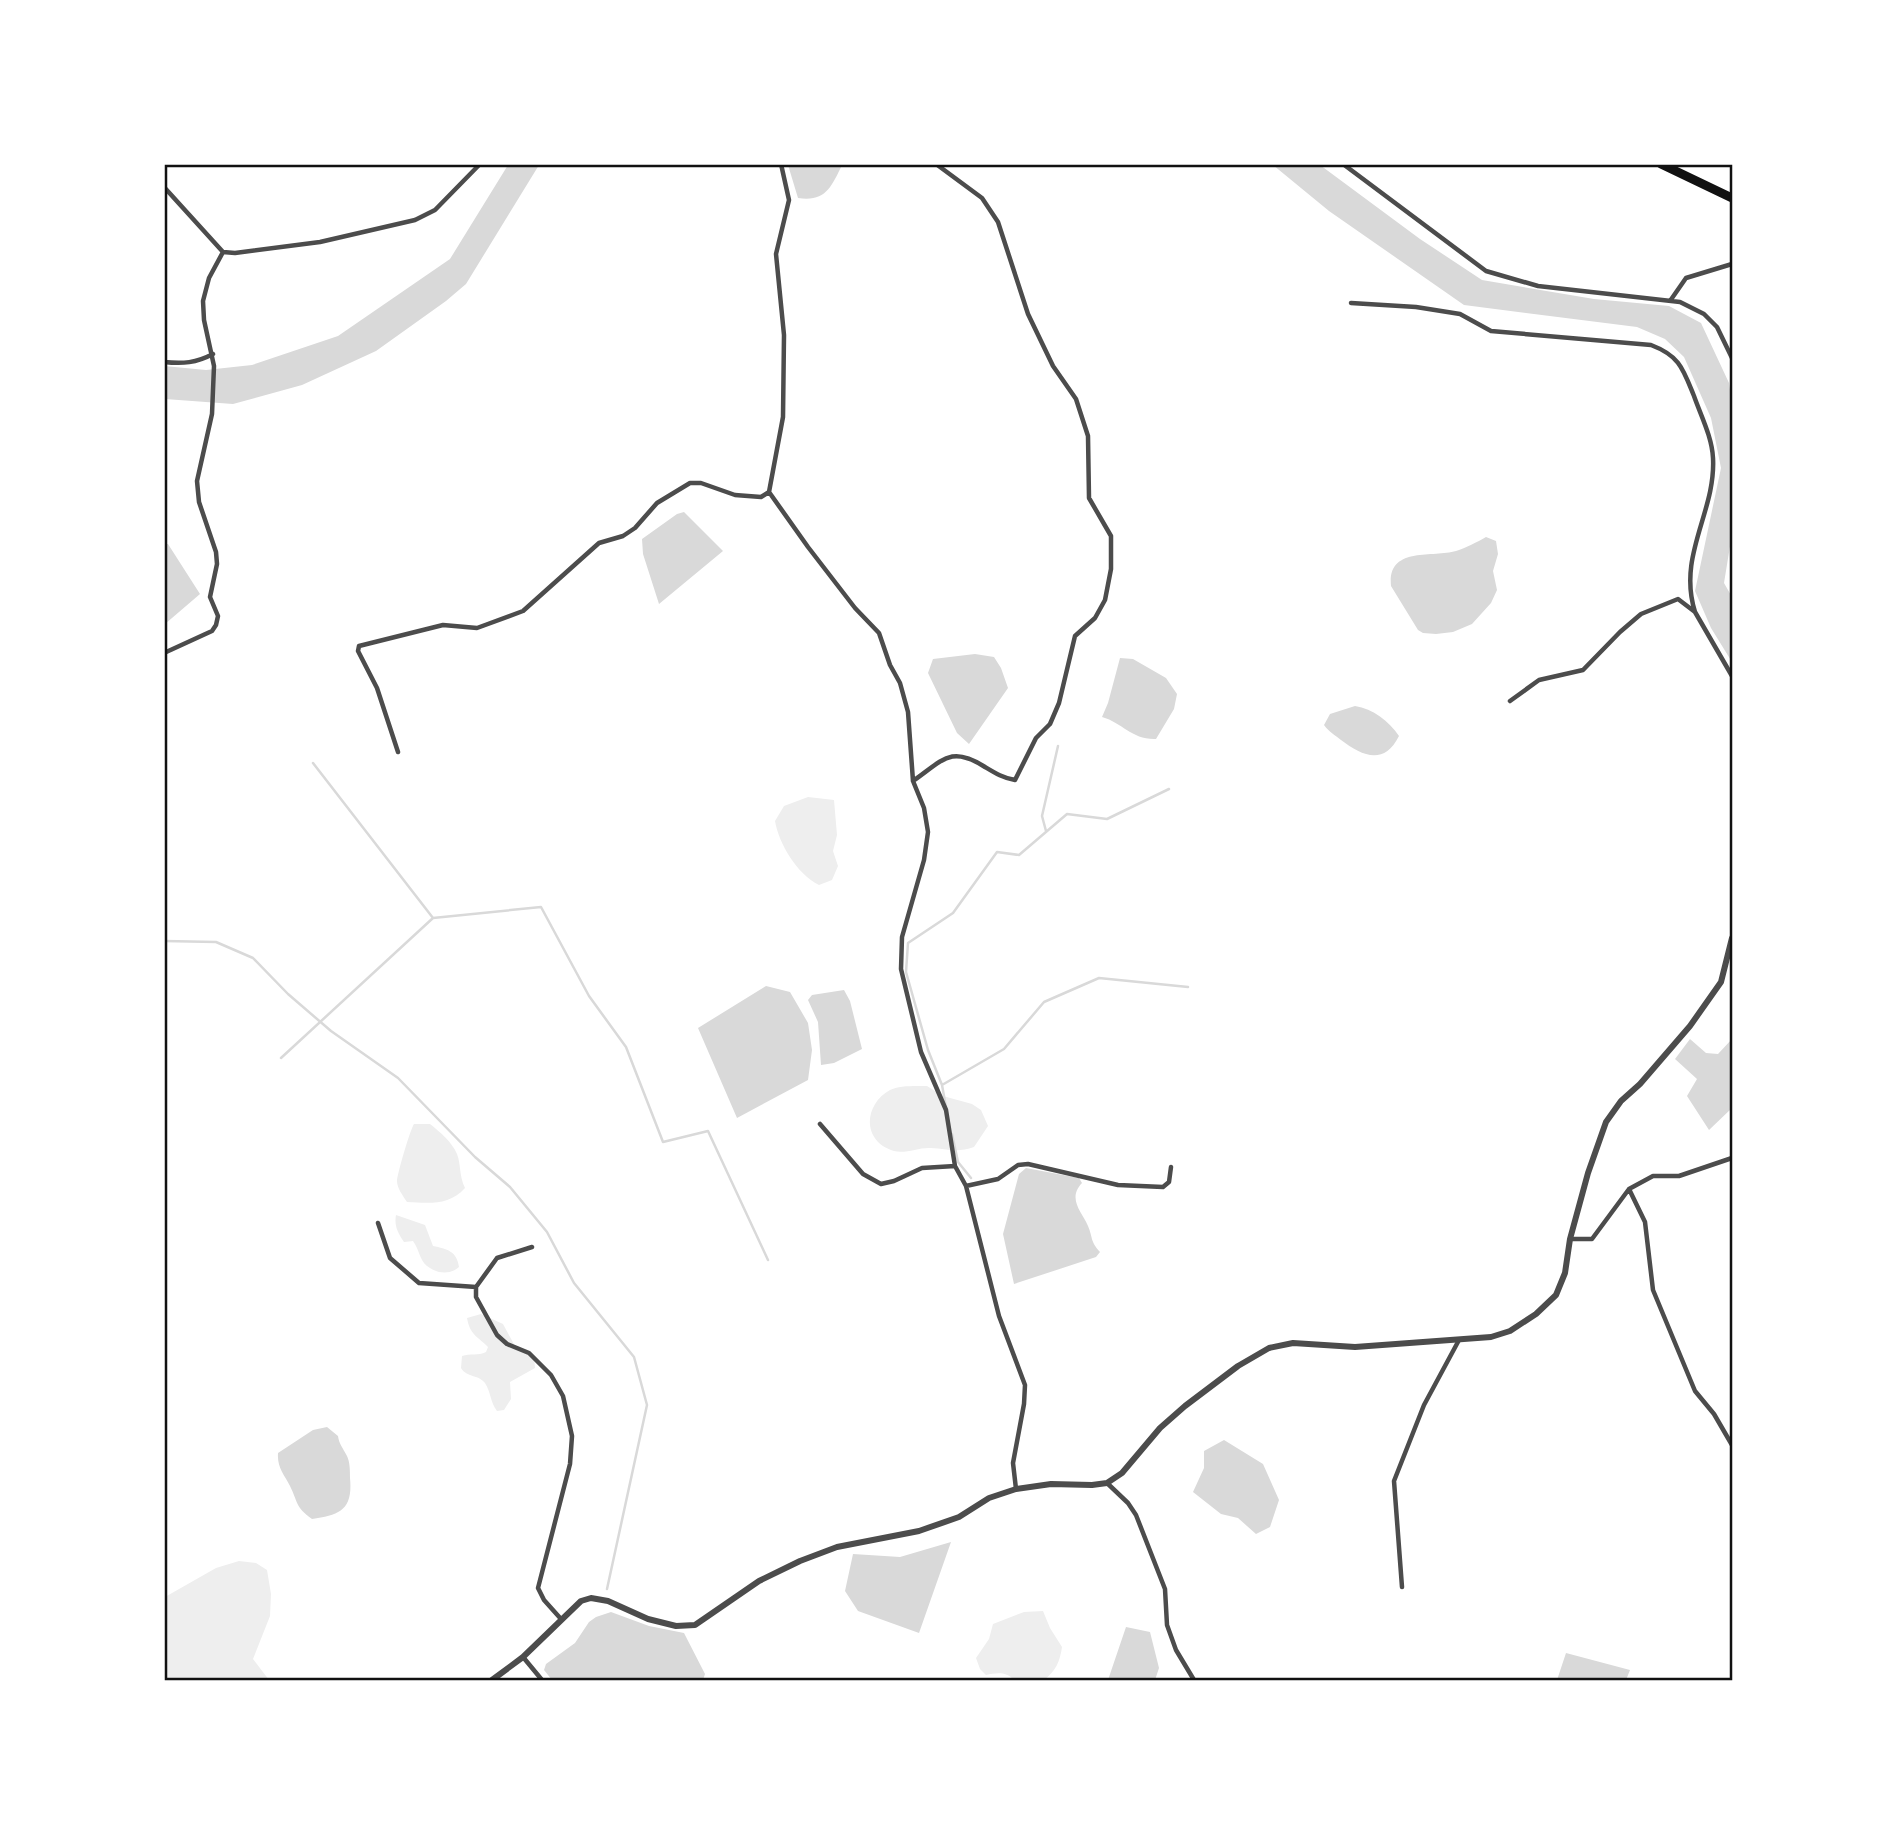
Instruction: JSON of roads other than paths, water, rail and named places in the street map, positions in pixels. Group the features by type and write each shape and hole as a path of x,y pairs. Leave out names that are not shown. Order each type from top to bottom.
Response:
{"highway":[{"path":"1661,164 1732,198"}],"street":[{"path":"164,187 223,252 236,253 320,242 415,220 435,210 480,164"},
{"path":"781,164 789,200 776,254 784,335 783,417 769,492 855,608 879,633 900,683 908,712 913,781 924,808 928,832 924,860 902,937 901,969 921,1052 946,1110 955,1166 966,1186 999,1316 1025,1385 1013,1462 1016,1489"},
{"path":"913,781 943,760 957,754 970,757 1004,778 1015,779 1036,738 1050,724 1059,703 1075,636 1095,618 1105,600 1111,569 1111,536 1089,498 1088,436 1076,399 1054,366 1028,314 998,222 982,198 936,164"},
{"path":"1343,164 1486,271 1538,286 1681,302 1704,314 1717,327 1732,358"},
{"path":"164,653 212,631 218,616 211,597 217,564 216,552 199,502 197,481 212,414 214,366 204,320 203,301 209,278 223,252"},
{"path":"1670,301 1686,278 1732,264"},
{"path":"1351,303 1416,307 1460,314 1491,331 1651,345 1672,355 1681,366 1690,387 1711,444 1714,461 1689,581 1695,612 1732,676"},
{"path":"164,362 183,364 200,361 212,354"},
{"path":"398,752 377,688 358,651 359,646 443,625 477,628 523,611 599,542 623,536 635,528 657,503 690,482 735,495 761,497 769,492"},
{"path":"1510,702 1526,687 1539,680 1583,670 1641,614 1678,599 1695,612"},
{"path":"492,1681 523,1657 581,1601 591,1598 608,1601 648,1619 676,1626 695,1625 759,1581 836,1547 919,1531 959,1517 989,1498 1016,1489 1051,1484 1107,1483 1122,1473 1160,1428 1185,1406 1238,1366 1269,1348 1293,1343 1355,1347 1459,1340 1491,1337 1510,1331 1556,1295 1565,1273 1570,1239 1588,1174 1606,1122 1621,1101 1640,1084 1690,1026 1721,982 1732,938"},
{"path":"820,1124 863,1174 881,1184 922,1168 955,1166"},
{"path":"1570,1239 1592,1239 1629,1189 1653,1176 1679,1176 1732,1158"},
{"path":"966,1186 998,1179 1018,1165 1028,1164 1118,1185 1163,1187 1169,1182 1171,1167"},
{"path":"1629,1189 1645,1222 1653,1290 1695,1391 1714,1414 1732,1445"},
{"path":"378,1223 390,1258 419,1283 476,1287"},
{"path":"532,1247 497,1258 476,1287 476,1297 497,1335 506,1344 529,1353 551,1376 563,1396 572,1436 570,1464 538,1588 544,1600 561,1619"},
{"path":"1402,1587 1394,1481 1423,1405 1459,1340"},
{"path":"1107,1483 1128,1503 1136,1516 1165,1589 1167,1625 1176,1650 1194,1681"},
{"path":"523,1657 542,1681"}],"waterway":[{"path":"1046,831 1042,816 1058,746"},
{"path":"313,763 433,918"},
{"path":"946,1107 942,1085 928,1050 906,972 908,943 953,913 997,852 1019,855 1067,814 1107,819 1169,789"},
{"path":"281,1058 433,918 541,907 589,996 626,1047 663,1142 708,1131 768,1260"},
{"path":"164,941 216,942 253,958 288,994 331,1031 398,1078 475,1157 510,1187 547,1232 574,1283 634,1357 647,1405 607,1589"},
{"path":"942,1085 1004,1049 1044,1002 1099,978 1188,987"},
{"path":"952,1134 958,1162 971,1178"}]}
